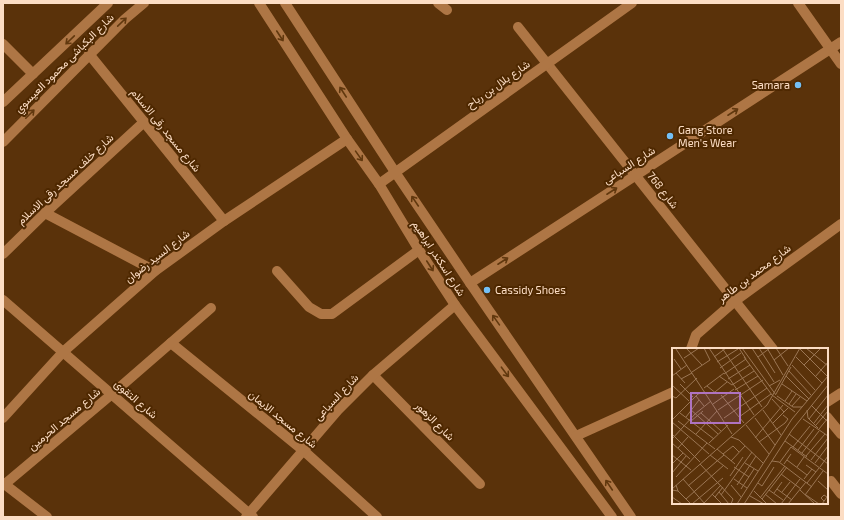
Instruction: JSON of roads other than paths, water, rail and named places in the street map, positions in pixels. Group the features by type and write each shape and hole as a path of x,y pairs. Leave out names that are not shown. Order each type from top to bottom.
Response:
{"street":[{"name":"شارع البكباشى محمود العيسوي","path":"3,102 107,3"},
{"name":"شارع البكباشى محمود العيسوي","path":"3,142 89,54 144,3"},
{"name":"شارع اسكندر ابراهيم","path":"259,3 347,139 379,184 419,250 455,305 612,517"},
{"name":"شارع اسكندر ابراهيم","path":"285,3 395,172 631,517"},
{"path":"438,3 447,10"},
{"name":"شارع بلال بن رباح","path":"379,184 632,3"},
{"path":"798,3 841,64"},
{"name":"شارع 768","path":"518,27 772,348"},
{"name":"شارع السباعى","path":"470,283 841,42"},
{"path":"3,44 34,74"},
{"name":"شارع مسجد رقى الاسلام","path":"89,54 224,221"},
{"name":"شارع خلف مسجد رقى الاسلام","path":"3,254 45,213 144,122"},
{"name":"شارع السيد رضوان","path":"3,418 63,352 155,271 224,221 347,139"},
{"path":"45,213 155,271"},
{"name":"شارع محمد بن طاهر","path":"691,348 696,335 735,301 841,224"},
{"path":"277,271 309,306 321,314 332,314 419,250"},
{"name":"شارع التقوى","path":"3,300 112,394 249,516"},
{"name":"شارع السباعى","path":"249,516 338,410 373,375 455,305"},
{"name":"شارع مسجد الحرمين","path":"4,484 171,344 211,308"},
{"name":"شارع مسجد الايمان","path":"171,344 304,451 377,517"},
{"name":"شارع الزهور","path":"373,375 480,484"},
{"path":"576,436 672,392"},
{"path":"828,401 841,393"},
{"path":"828,417 841,434"},
{"path":"831,482 841,494"},
{"path":"4,484 42,516"}],"place":[{"name":"Samara","path":"798,85"},
{"name":"Gang Store Men's Wear","path":"670,136"},
{"name":"Cassidy Shoes","path":"487,290"}]}
